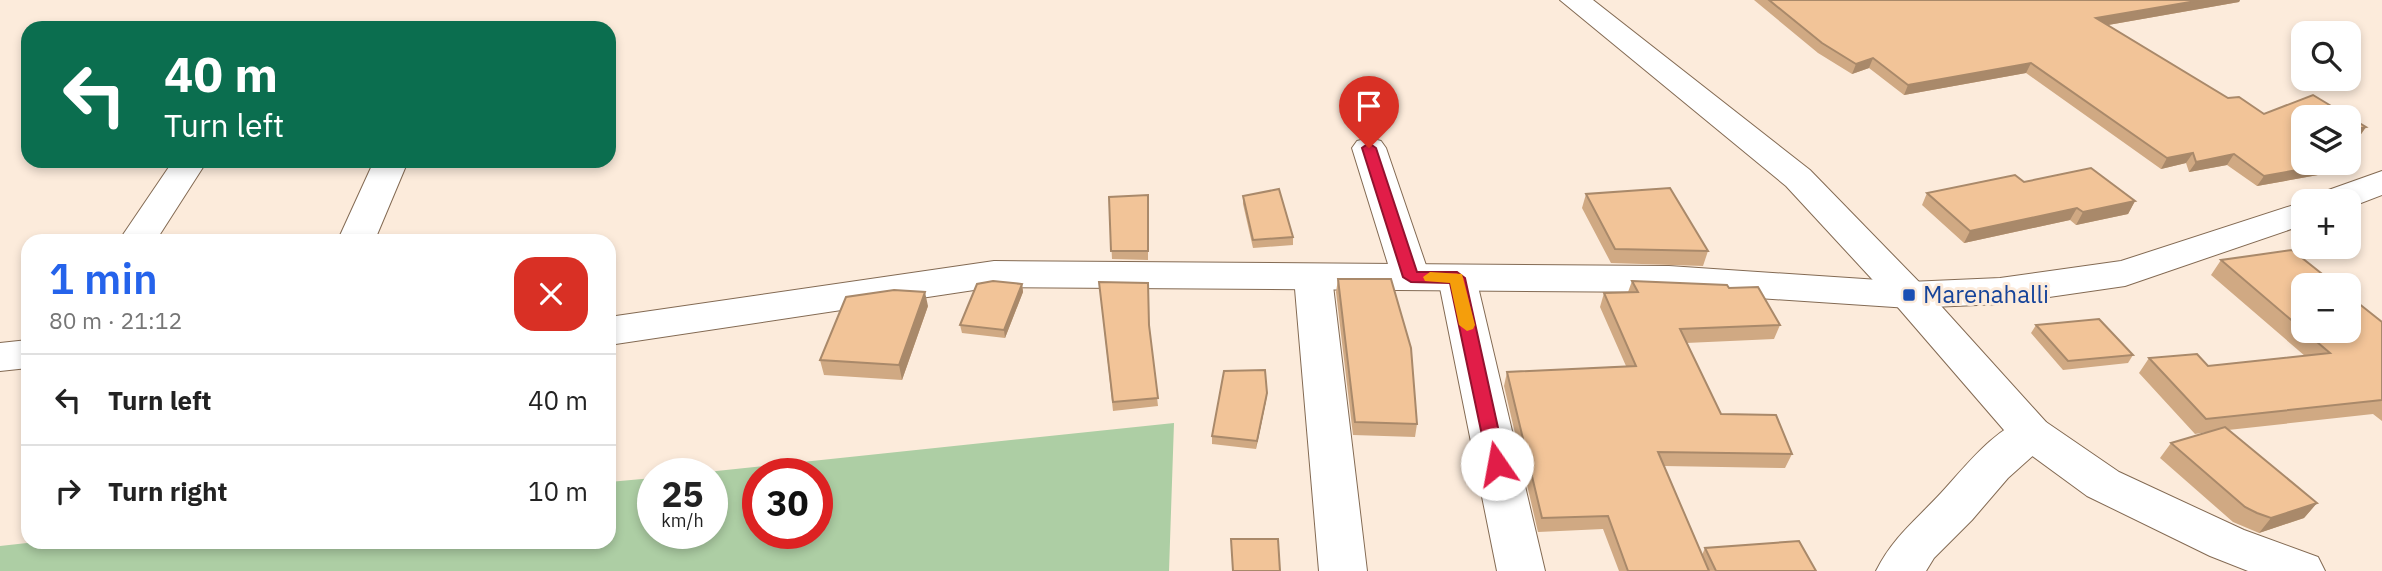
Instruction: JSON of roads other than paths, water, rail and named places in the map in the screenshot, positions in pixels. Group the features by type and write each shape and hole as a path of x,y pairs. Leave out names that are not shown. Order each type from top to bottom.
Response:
{"street":[{"path":"1575,0 1798,178 1909,295 2031,433 2103,484 2227,543 2301,571"},
{"path":"1369,148 1411,277"},
{"path":"141,234 185,168"},
{"path":"359,234 388,168"},
{"path":"2361,190 2382,182"},
{"path":"616,330 994,274 1669,279 1909,295 2000,290 2125,273 2291,217"},
{"path":"1313,277 1343,571"},
{"path":"1457,278 1521,571"},
{"path":"0,357 21,355"},
{"path":"1900,571 1917,545 1956,507 1992,466 2031,433"}],"place":[{"name":"Marenahalli","path":"1909,295"}]}
